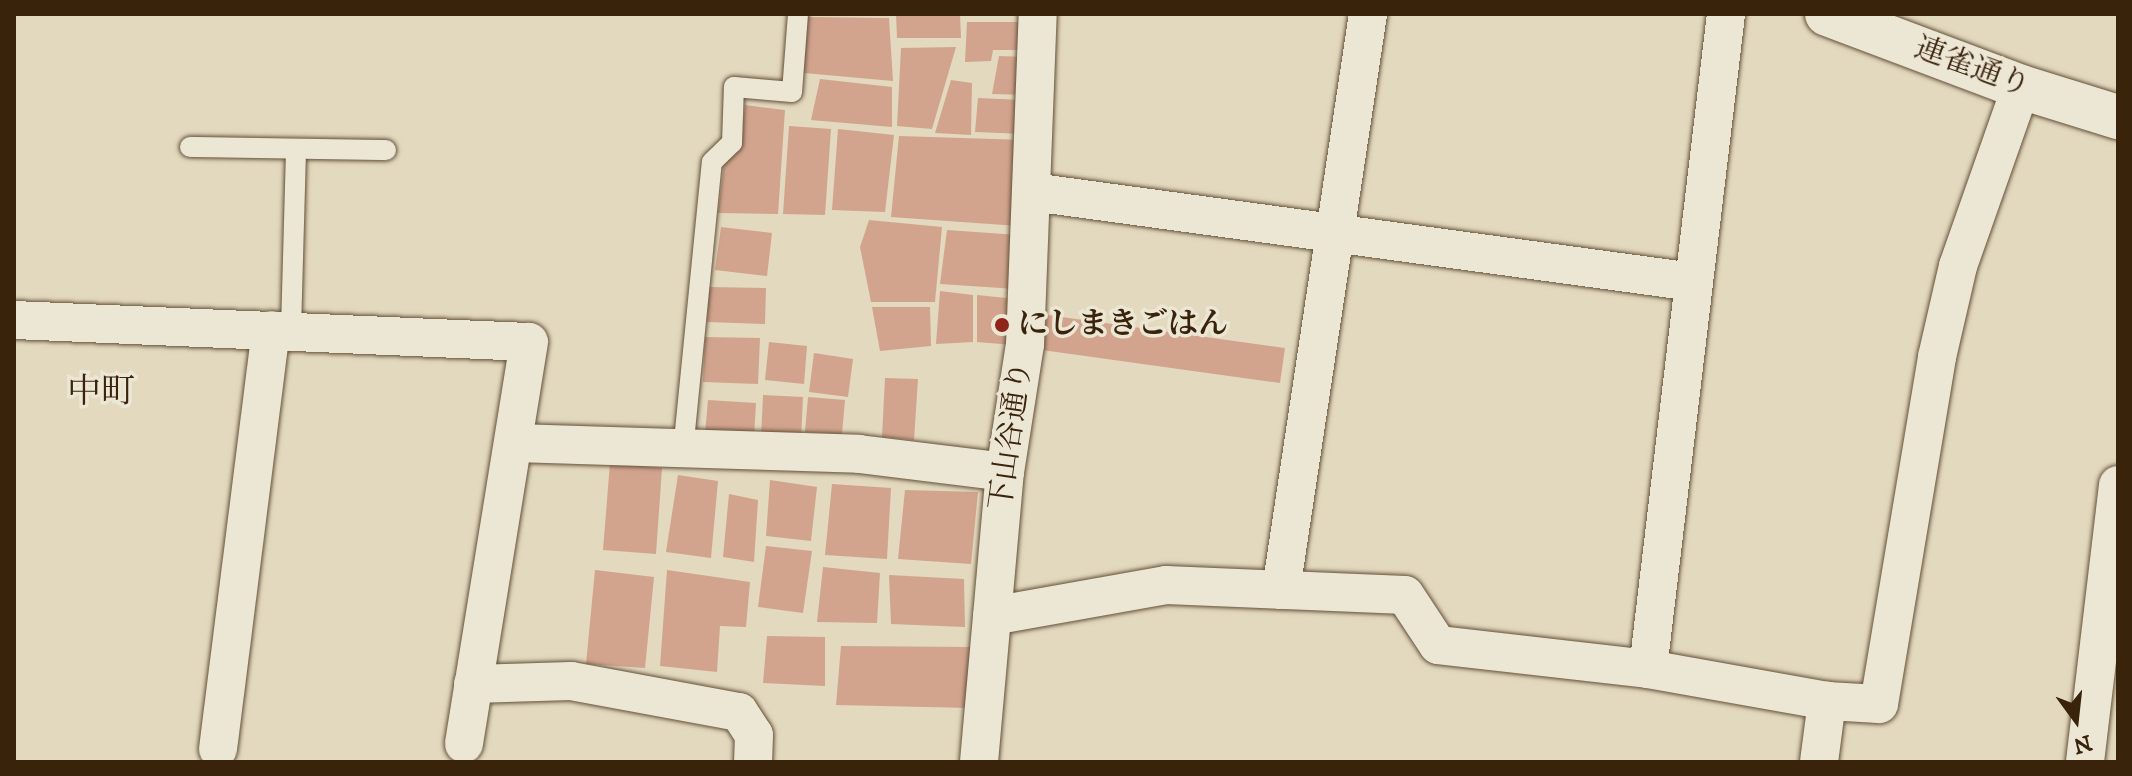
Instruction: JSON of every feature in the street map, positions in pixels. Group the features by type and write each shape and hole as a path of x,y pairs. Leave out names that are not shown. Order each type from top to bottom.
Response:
{"main road":[{"name":"連雀通り","path":"1827,14 1889,26 2021,87 2118,117"}],"street":[{"name":"下山谷通り","path":"979,762 1005,472 1025,345 1038,14"},
{"path":"1281,590 1368,14"},
{"path":"1648,669 1726,14"},
{"path":"992,616 1166,585 1405,595 1438,645 1648,669 1827,701 1879,704 1941,342 1958,266 2021,87"},
{"path":"1032,192 1693,282"},
{"path":"14,320 529,342 463,753"},
{"path":"218,749 281,330"},
{"path":"515,443 683,451 859,454 1005,472"},
{"path":"2085,762 2118,485"},
{"path":"473,684 571,681 739,712 754,735 753,762"},
{"path":"1819,762 1827,701"}],"lane":[{"path":"683,451 712,162 732,143 734,87 792,92 798,14"},
{"path":"190,147 386,150"},
{"path":"281,330 296,149"}],"building":[{"path":"896,14 960,14 961,38 897,38"},
{"path":"806,17 889,18 893,81 804,73"},
{"path":"967,22 1028,22 1028,50 993,50 991,61 965,62"},
{"path":"956,47 932,129 897,126 901,48"},
{"path":"999,56 1028,57 1028,95 992,94"},
{"path":"820,79 892,87 892,127 811,120"},
{"path":"951,80 972,83 971,135 935,133"},
{"path":"978,98 1024,100 1024,134 975,132"},
{"path":"745,105 785,110 778,214 718,213 724,164 740,149"},
{"path":"789,126 831,129 825,215 783,214"},
{"path":"838,129 894,135 885,212 832,210"},
{"path":"899,136 1023,140 1019,226 891,217"},
{"path":"869,220 942,227 935,302 871,302 860,247"},
{"path":"721,227 772,233 767,276 715,270"},
{"path":"947,230 1019,235 1016,289 940,284"},
{"path":"709,287 766,288 765,324 707,322"},
{"path":"940,291 973,295 973,342 936,344"},
{"path":"977,295 1016,299 1014,345 977,342"},
{"path":"872,307 930,307 931,346 880,351"},
{"path":"1047,315 1285,348 1280,383 1042,350"},
{"path":"705,337 760,338 758,384 703,382"},
{"path":"769,342 807,346 804,384 765,380"},
{"path":"814,353 853,359 848,397 809,392"},
{"path":"885,378 918,379 914,440 882,437"},
{"path":"763,395 803,397 801,440 761,438"},
{"path":"808,397 845,400 842,434 805,432"},
{"path":"708,400 756,403 754,437 705,434"},
{"path":"610,463 662,468 656,554 603,550"},
{"path":"678,475 718,481 711,558 666,552"},
{"path":"770,480 817,487 811,541 766,536"},
{"path":"832,484 891,488 887,559 825,555"},
{"path":"905,490 978,492 971,564 898,559"},
{"path":"729,494 758,500 754,562 723,557"},
{"path":"766,546 812,551 803,613 758,607"},
{"path":"823,567 880,573 877,623 817,622"},
{"path":"595,570 654,577 645,668 586,664"},
{"path":"667,570 750,582 746,627 720,626 717,672 660,666"},
{"path":"889,575 964,579 965,627 891,624"},
{"path":"767,636 825,637 825,686 763,683"},
{"path":"841,646 972,647 971,708 836,705"}],"place":[{"name":"にしまきごはん","path":"1002,325"}],"district":[{"name":"中町","path":"101,393"}]}
